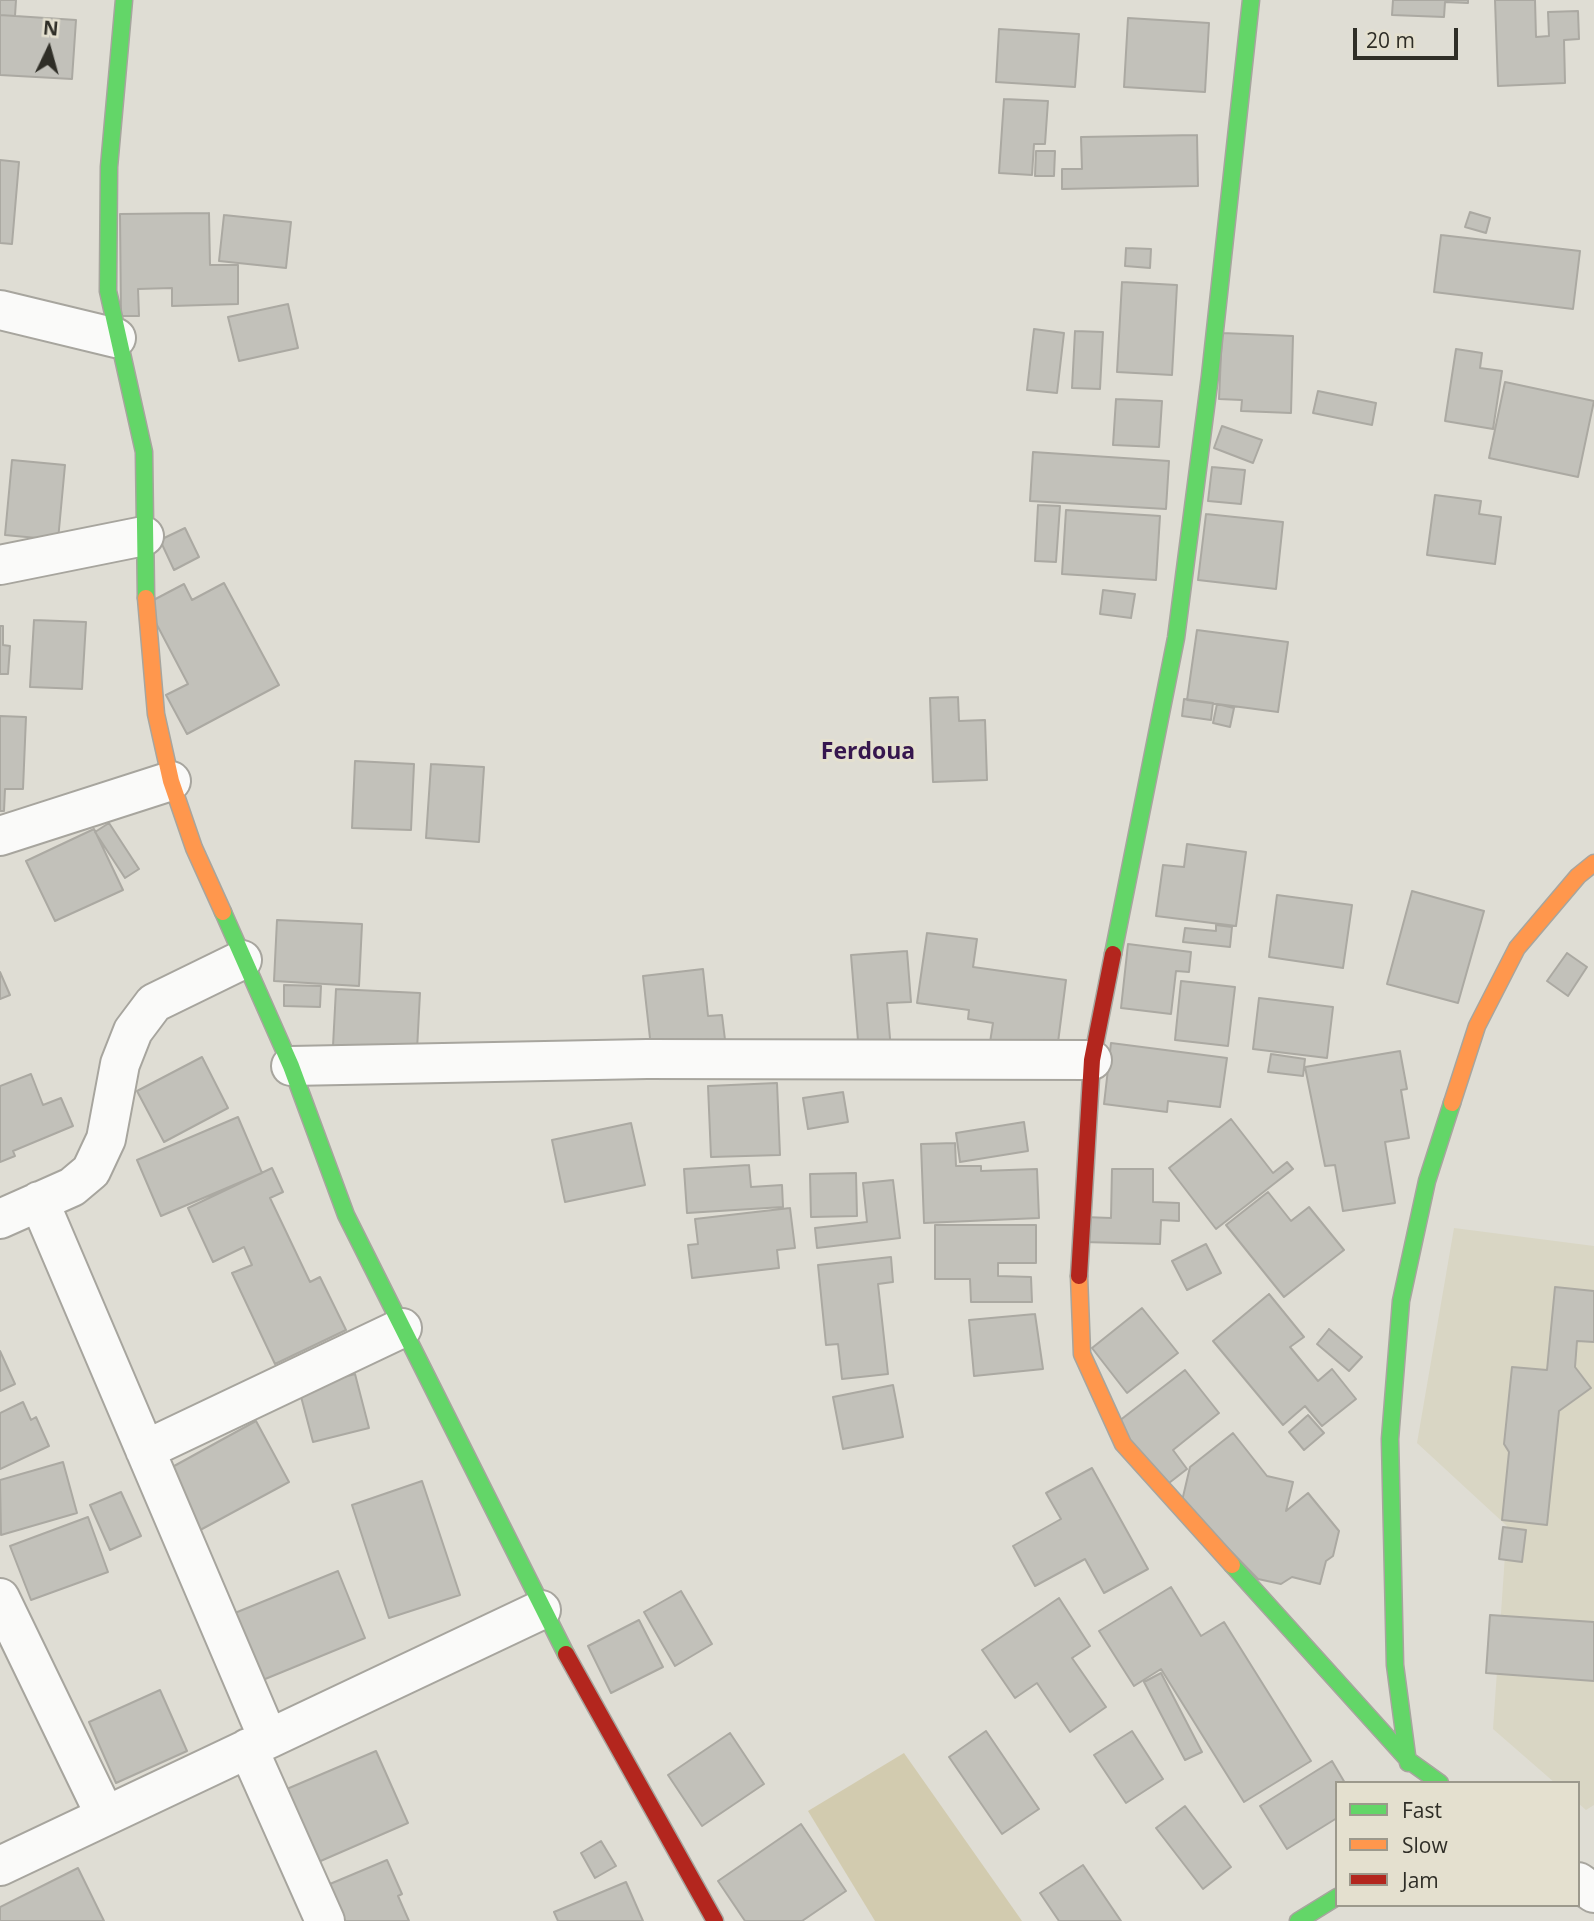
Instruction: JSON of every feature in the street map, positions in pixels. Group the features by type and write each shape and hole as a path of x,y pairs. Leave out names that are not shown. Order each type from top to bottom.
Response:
{"street":[{"path":"124,0 109,167 108,290 116,338 144,453 145,592 156,715 171,781 194,848 291,1066 346,1215 541,1610 715,1921"},
{"path":"1251,0 1210,376 1176,638 1092,1060 1078,1285 1082,1354 1123,1444 1408,1760 1437,1781"},
{"path":"0,310 116,338"},
{"path":"0,565 144,536"},
{"path":"0,836 171,781"},
{"path":"1407,1781 1408,1760 1395,1665 1391,1452 1401,1301 1426,1181 1477,1026 1517,948 1578,876 1594,863"},
{"path":"0,1219 72,1187 91,1171 106,1139 120,1064 133,1031 154,1003 242,960"},
{"path":"291,1066 647,1059 1092,1060"},
{"path":"39,1201 145,1450 326,1921"},
{"path":"145,1450 402,1328"},
{"path":"0,1598 105,1815"},
{"path":"0,1866 541,1610"},
{"path":"1298,1921 1335,1898"}],"shaded area":[{"path":"1454,1228 1594,1246 1594,1805 1586,1810 1580,1805 1580,1781 1553,1781 1493,1729 1507,1526 1417,1443"},
{"path":"904,1753 1022,1921 875,1921 808,1811"}],"building":[{"path":"0,0 16,0 15,16 0,15"},
{"path":"1393,0 1468,0 1468,3 1445,2 1444,17 1392,15"},
{"path":"1495,0 1535,0 1536,37 1549,36 1548,12 1578,11 1579,39 1564,40 1565,83 1498,86"},
{"path":"0,15 76,20 72,79 0,75"},
{"path":"1128,18 1209,23 1205,92 1124,87"},
{"path":"999,29 1079,34 1075,87 996,82"},
{"path":"1004,99 1048,101 1045,144 1034,144 1032,175 999,173"},
{"path":"1197,135 1198,186 1062,189 1062,169 1082,169 1081,137"},
{"path":"1036,151 1055,151 1054,176 1035,176"},
{"path":"0,160 19,162 12,244 0,243"},
{"path":"1470,212 1490,218 1486,233 1465,227"},
{"path":"209,213 210,265 238,265 238,304 172,306 172,288 138,289 139,316 121,316 120,214"},
{"path":"224,215 291,222 286,268 219,261"},
{"path":"1441,235 1580,251 1573,309 1434,292"},
{"path":"1126,248 1151,249 1150,268 1125,266"},
{"path":"1122,282 1177,285 1172,375 1117,372"},
{"path":"288,304 298,348 239,361 228,317"},
{"path":"1034,329 1064,333 1057,393 1027,390"},
{"path":"1075,331 1103,332 1100,389 1072,388"},
{"path":"1222,333 1293,336 1291,413 1241,411 1242,400 1219,399"},
{"path":"1456,349 1482,353 1480,368 1502,371 1493,429 1445,421"},
{"path":"1505,382 1594,401 1578,477 1489,458"},
{"path":"1318,391 1376,403 1372,425 1313,413"},
{"path":"1116,399 1162,401 1159,447 1113,445"},
{"path":"1222,426 1262,440 1253,463 1214,448"},
{"path":"1033,452 1169,461 1166,509 1030,501"},
{"path":"12,460 65,465 58,540 5,535"},
{"path":"1212,467 1245,470 1241,504 1208,501"},
{"path":"1435,495 1481,501 1479,514 1501,517 1495,564 1427,555"},
{"path":"1038,505 1060,506 1056,562 1035,561"},
{"path":"1066,510 1160,516 1156,580 1062,574"},
{"path":"1206,514 1283,522 1276,589 1198,580"},
{"path":"185,528 199,557 174,570 160,540"},
{"path":"224,583 279,685 187,734 166,695 188,684 146,604 184,584 192,600"},
{"path":"1103,590 1135,594 1131,618 1100,614"},
{"path":"34,620 86,622 82,689 30,687"},
{"path":"0,626 3,626 3,645 10,646 8,674 0,674"},
{"path":"1197,630 1288,642 1278,712 1187,700"},
{"path":"958,697 959,721 985,720 987,780 933,782 930,698"},
{"path":"1184,699 1213,703 1211,720 1182,716"},
{"path":"1217,704 1234,708 1230,727 1213,723"},
{"path":"0,716 26,717 23,789 5,789 4,811 0,811"},
{"path":"355,761 414,764 411,830 352,828"},
{"path":"431,764 484,767 479,842 426,838"},
{"path":"109,823 139,869 125,878 95,832"},
{"path":"94,829 123,890 55,921 26,861"},
{"path":"1187,844 1246,852 1236,926 1156,916 1163,865 1184,867"},
{"path":"1412,891 1484,911 1458,1003 1387,984"},
{"path":"1277,895 1352,905 1343,968 1269,957"},
{"path":"277,920 362,924 359,986 274,981"},
{"path":"1216,925 1232,927 1230,947 1183,942 1185,928 1216,931"},
{"path":"927,933 977,939 973,967 1066,980 1056,1058 989,1049 993,1023 968,1019 969,1010 917,1003"},
{"path":"1128,944 1191,952 1189,972 1176,971 1171,1014 1121,1008"},
{"path":"907,951 911,1002 887,1003 891,1050 859,1053 851,955"},
{"path":"1567,953 1587,967 1568,996 1547,981"},
{"path":"703,969 708,1016 722,1015 726,1048 652,1056 643,976"},
{"path":"0,972 10,995 0,999"},
{"path":"1181,981 1235,987 1228,1046 1175,1040"},
{"path":"284,985 321,986 320,1007 284,1006"},
{"path":"336,989 420,993 416,1069 332,1065"},
{"path":"1259,998 1333,1007 1327,1058 1253,1049"},
{"path":"1111,1043 1227,1058 1220,1107 1168,1101 1167,1112 1104,1104"},
{"path":"1400,1051 1407,1089 1401,1090 1409,1138 1385,1142 1395,1203 1343,1211 1335,1165 1325,1166 1305,1067"},
{"path":"1271,1054 1305,1059 1303,1076 1268,1072"},
{"path":"202,1057 228,1108 164,1142 137,1091"},
{"path":"31,1074 43,1105 61,1098 73,1126 13,1151 15,1156 0,1162 0,1086"},
{"path":"777,1083 780,1155 711,1157 708,1086"},
{"path":"843,1092 848,1122 808,1129 803,1098"},
{"path":"238,1117 262,1173 161,1216 137,1160"},
{"path":"1231,1119 1273,1173 1287,1162 1293,1169 1216,1229 1169,1168"},
{"path":"1024,1122 1028,1151 960,1162 956,1133"},
{"path":"631,1123 645,1185 565,1202 552,1140"},
{"path":"955,1143 956,1166 981,1166 981,1171 1037,1169 1039,1218 924,1223 921,1144"},
{"path":"749,1165 751,1187 782,1185 783,1207 687,1213 684,1169"},
{"path":"272,1168 283,1192 270,1198 310,1282 320,1277 346,1330 275,1364 232,1273 252,1265 244,1247 213,1262 188,1208"},
{"path":"1112,1169 1153,1169 1153,1202 1179,1203 1179,1221 1161,1220 1160,1244 1083,1242 1084,1217 1111,1218"},
{"path":"856,1173 857,1216 811,1217 810,1174"},
{"path":"893,1180 900,1238 817,1248 815,1228 867,1222 863,1183"},
{"path":"1268,1192 1291,1221 1309,1207 1344,1250 1284,1297 1226,1225"},
{"path":"790,1208 795,1248 777,1250 779,1268 692,1278 688,1245 698,1244 695,1219"},
{"path":"935,1225 1036,1225 1036,1263 998,1263 998,1276 1031,1277 1032,1302 971,1302 970,1279 935,1279"},
{"path":"1206,1244 1221,1273 1187,1290 1172,1261"},
{"path":"891,1257 893,1282 878,1284 888,1374 842,1379 838,1344 826,1345 818,1265"},
{"path":"1555,1287 1594,1291 1594,1342 1577,1341 1575,1367 1591,1388 1559,1411 1547,1525 1502,1520 1509,1452 1504,1444 1512,1367 1547,1370"},
{"path":"1269,1294 1304,1337 1290,1347 1318,1381 1332,1369 1356,1399 1322,1426 1305,1406 1283,1425 1213,1341"},
{"path":"1142,1308 1178,1353 1127,1393 1092,1348"},
{"path":"1035,1314 1043,1369 974,1376 969,1320"},
{"path":"1329,1329 1362,1357 1349,1371 1317,1344"},
{"path":"0,1351 15,1384 0,1391"},
{"path":"1185,1370 1219,1413 1173,1450 1187,1469 1160,1490 1110,1428"},
{"path":"355,1374 369,1428 313,1442 299,1389"},
{"path":"893,1385 903,1437 843,1449 833,1397"},
{"path":"23,1402 31,1420 36,1417 49,1446 0,1469 0,1413"},
{"path":"1308,1415 1324,1433 1304,1450 1289,1432"},
{"path":"256,1421 289,1482 178,1542 145,1482"},
{"path":"1233,1433 1267,1476 1293,1482 1286,1511 1308,1493 1339,1531 1333,1556 1326,1561 1320,1584 1292,1577 1281,1584 1258,1579 1182,1501 1190,1467"},
{"path":"63,1462 77,1513 1,1535 0,1480"},
{"path":"1092,1468 1148,1569 1104,1593 1085,1559 1035,1586 1013,1546 1061,1519 1046,1493"},
{"path":"422,1481 460,1595 389,1618 352,1505"},
{"path":"121,1492 141,1536 110,1550 90,1505"},
{"path":"88,1517 108,1572 31,1600 10,1546"},
{"path":"1503,1527 1526,1530 1522,1562 1499,1559"},
{"path":"338,1571 365,1638 253,1684 225,1617"},
{"path":"1171,1587 1201,1636 1224,1622 1311,1761 1244,1802 1161,1669 1134,1686 1099,1631"},
{"path":"681,1591 712,1644 675,1666 644,1612"},
{"path":"1059,1598 1090,1646 1072,1658 1106,1707 1070,1732 1037,1683 1015,1698 982,1650"},
{"path":"1490,1615 1594,1622 1594,1681 1486,1673"},
{"path":"639,1620 663,1667 611,1693 588,1646"},
{"path":"1161,1673 1202,1752 1185,1760 1144,1682"},
{"path":"160,1690 187,1751 116,1783 89,1722"},
{"path":"986,1731 1039,1809 1002,1834 949,1757"},
{"path":"1132,1731 1163,1779 1126,1803 1094,1755"},
{"path":"730,1733 764,1784 702,1826 668,1775"},
{"path":"376,1751 408,1823 293,1873 261,1800"},
{"path":"1332,1761 1344,1781 1335,1781 1335,1819 1287,1849 1260,1806"},
{"path":"1185,1806 1231,1867 1203,1889 1156,1828"},
{"path":"801,1824 846,1891 802,1921 745,1921 718,1881"},
{"path":"601,1841 616,1866 595,1878 581,1853"},
{"path":"387,1860 402,1894 398,1896 409,1921 332,1921 318,1889"},
{"path":"1083,1865 1121,1921 1059,1921 1040,1893"},
{"path":"78,1868 104,1921 0,1921 0,1907"},
{"path":"626,1882 643,1921 558,1921 554,1912"}],"traffic: fast":[{"path":"124,0 109,167 108,291 144,452 146,598"},
{"path":"1113,954 1176,638 1210,376 1251,0"},
{"path":"223,912 291,1066 346,1215 566,1654"},
{"path":"1408,1763 1395,1665 1390,1439 1401,1301 1427,1181 1452,1103"},
{"path":"1232,1565 1408,1760 1437,1781"},
{"path":"1298,1921 1335,1898"}],"traffic: slow":[{"path":"146,598 156,714 171,781 194,848 223,912"},
{"path":"1452,1103 1477,1026 1517,948 1578,876 1594,863"},
{"path":"1079,1276 1082,1354 1123,1444 1232,1565"}],"traffic: jam":[{"path":"1079,1276 1092,1060 1113,954"},
{"path":"566,1654 715,1921"}],"district":[{"name":"Ferdoua","path":"868,752"}]}
